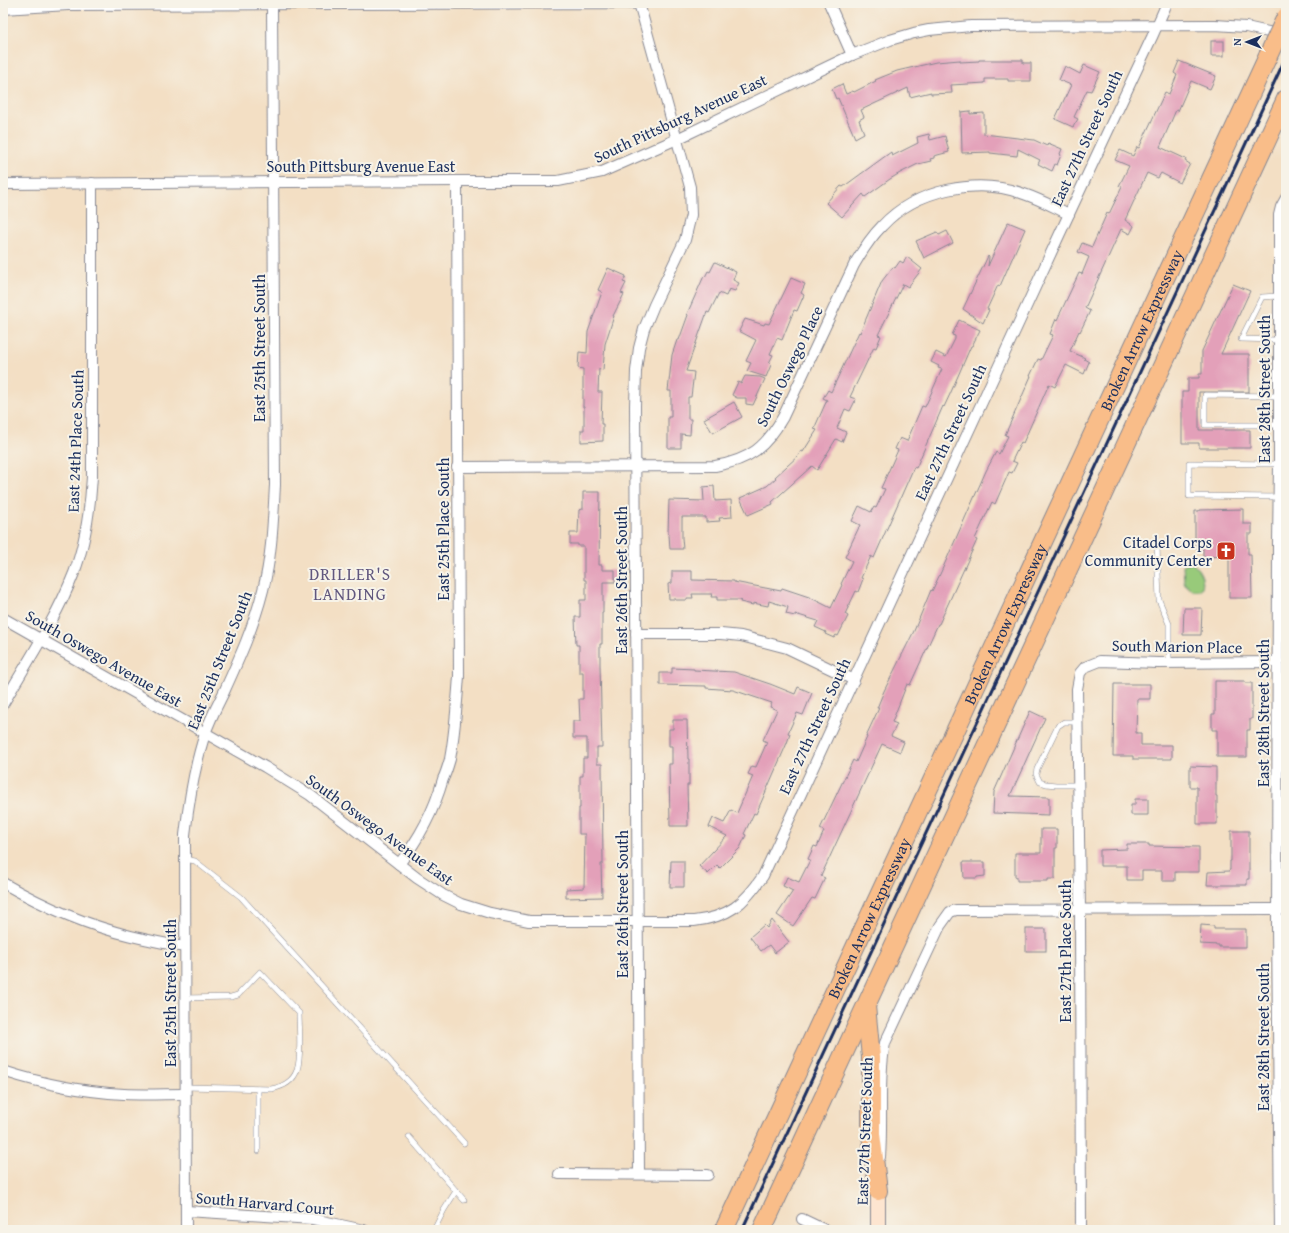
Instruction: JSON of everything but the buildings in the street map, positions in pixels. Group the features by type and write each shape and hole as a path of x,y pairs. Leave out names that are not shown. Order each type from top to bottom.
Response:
{"highway":[{"name":"Broken Arrow Expressway","path":"724,1227 1286,17"},
{"path":"762,1230 1286,99"},
{"path":"866,1005 871,1057 871,1134 878,1191"}],"street":[{"path":"829,3 852,55"},
{"name":"East 27th Street South","path":"763,876 1167,3"},
{"path":"3,9 69,4 640,4"},
{"name":"East 25th Street South","path":"186,1230 185,835 192,784 205,733 255,618 264,589 273,526 275,485 272,4"},
{"name":"East 26th Street South","path":"639,1174 636,371 639,348 644,329 685,240 690,215 690,187 640,4"},
{"name":"South Pittsburg Avenue East","path":"3,184 457,181 542,182 576,179 602,172 852,55 914,32 971,26 1215,26 1246,27 1286,35"},
{"name":"East 25th Place South","path":"399,864 422,833 437,801 450,760 456,720 459,676 457,181"},
{"name":"East 24th Place South","path":"3,704 57,611 74,572 90,513 92,477 92,183"},
{"name":"South Oswego Place","path":"457,467 715,466 742,459 757,450 774,433 864,247 882,225 898,211 922,198 941,192 960,188 980,187 1002,188 1024,194 1069,214"},
{"name":"East 28th Street South","path":"1280,1230 1282,909 1278,662 1282,544 1279,497 1280,464 1283,447 1280,425 1280,396 1283,356 1280,340 1279,215 1286,198"},
{"name":"South Oswego Avenue East","path":"3,618 265,767 310,795 417,878 442,895 461,904 490,913 529,921 694,921 709,919 734,909 744,901 763,876"},
{"path":"636,634 721,634 741,636 787,648 854,680"},
{"name":"South Marion Place","path":"1080,673 1085,667 1100,661 1278,662"},
{"name":"East 27th Place South","path":"1080,673 1078,689 1078,722 1081,1230"},
{"path":"3,883 44,906 74,918 130,936 185,947"},
{"name":"East 27th Street South","path":"878,1230 878,1191 882,1136 881,1062 885,1043 940,926 950,912 956,910 1282,909"},
{"path":"3,1071 84,1090 123,1094 186,1091"},
{"path":"559,1174 708,1175"},
{"name":"South Harvard Court","path":"186,1211 313,1219 364,1230"},
{"path":"802,1219 825,1230"}],"lane":[{"path":"1280,296 1262,297 1241,339 1280,340"},
{"path":"1280,396 1205,395 1205,425 1280,425"},
{"path":"1279,497 1189,496 1189,463 1280,464"},
{"path":"1158,546 1159,600 1169,624 1169,662"},
{"path":"1078,722 1064,722 1058,726 1036,774 1040,782 1046,784 1079,785"},
{"path":"185,859 195,861 241,898 464,1143"},
{"path":"185,998 231,997 238,995 260,972 299,1013 299,1058 297,1070 290,1081 281,1087 271,1089 186,1091"},
{"path":"258,1089 258,1151"},
{"path":"409,1137 464,1200"},
{"path":"434,1230 456,1191"}],"green space":[{"path":"1192,563 1200,572 1203,583 1201,590 1192,590 1184,583 1183,565"}],"railway":[{"path":"742,1230 1286,57"}],"place":[{"name":"Citadel Corps Community Center","path":"1226,551"}],"district":[{"name":"DRILLER'S LANDING","path":"350,583"}]}
